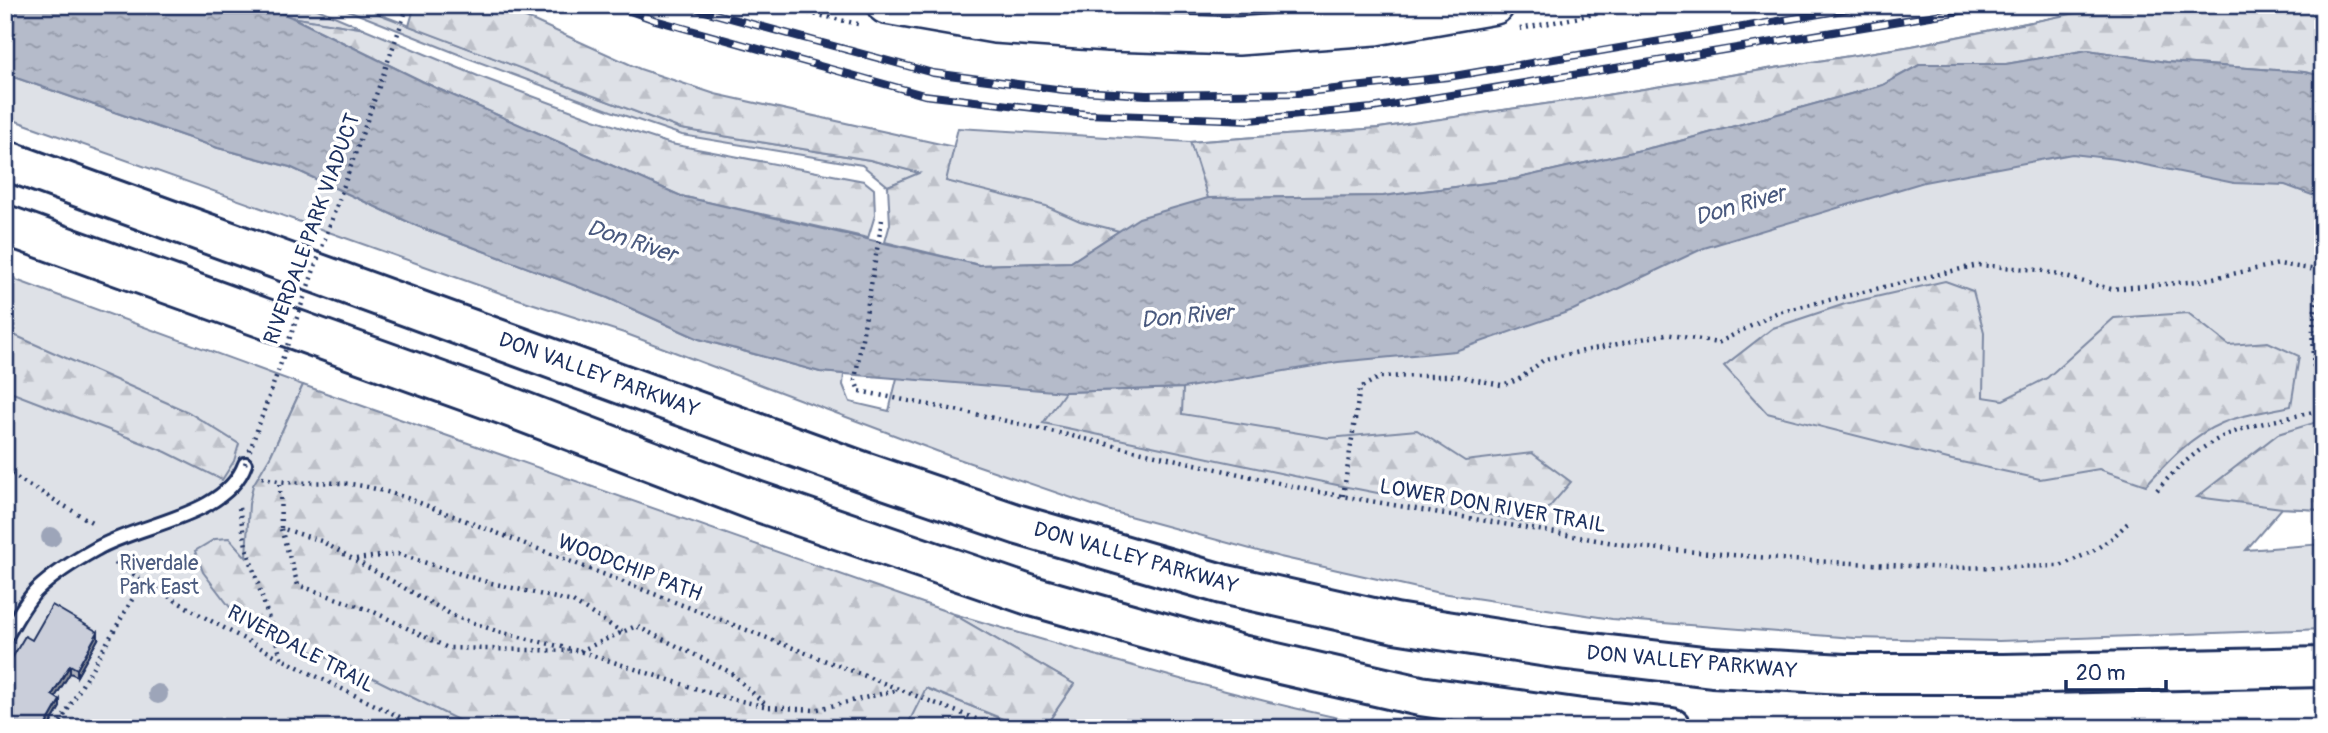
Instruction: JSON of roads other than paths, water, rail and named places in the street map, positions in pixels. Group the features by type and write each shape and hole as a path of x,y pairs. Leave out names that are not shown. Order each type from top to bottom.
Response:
{"highway":[{"name":"DON VALLEY PARKWAY","path":"5,160 848,466 1019,525 1222,584 1395,623 1567,650 1699,666 1844,674 2003,674 2323,667"},
{"path":"5,225 505,405 756,501 1032,596 1241,655 1420,696 1582,719 1671,728"}],"main road":[{"path":"886,5 995,24 1108,32 1238,36 1375,26 1495,5"}],"lane":[{"path":"5,638 38,589 117,538 196,510 235,483 244,467"}],"water":[{"name":"Don River","path":"5,5 261,5 436,88 681,196 979,265 1071,262 1139,218 1208,198 1383,196 1511,180 1680,141 1883,85 1921,64 2006,64 2088,50 2166,62 2304,72 2323,76 2323,199 2285,185 2234,183 2116,159 2072,154 1924,182 1704,248 1573,310 1455,351 1338,362 1183,388 1065,392 820,372 699,339 608,298 417,226 290,167 218,148 5,74"}],"railway":[{"path":"613,5 655,20 924,95 1086,114 1250,120 1372,108 1997,5"},
{"path":"682,5 933,73 1064,90 1147,95 1297,93 1448,77 1872,5"}],"park label":[{"name":"Riverdale Park East","path":"159,575"}]}
